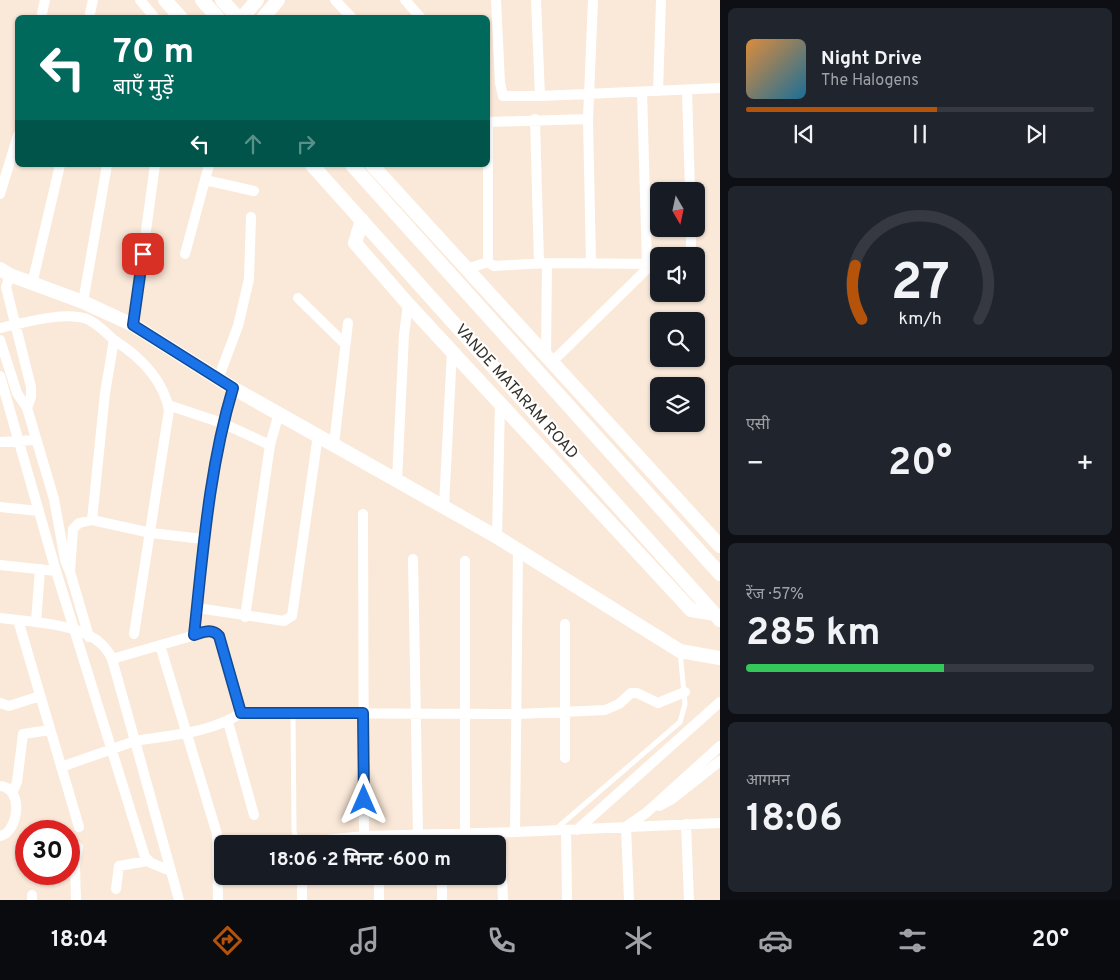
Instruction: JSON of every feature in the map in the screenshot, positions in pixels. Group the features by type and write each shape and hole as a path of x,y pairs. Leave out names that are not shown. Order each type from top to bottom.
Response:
{"street":[{"path":"42,15 44,0"},
{"path":"90,15 93,0"},
{"path":"140,0 153,15"},
{"path":"165,0 178,15"},
{"path":"202,0 215,15"},
{"path":"222,0 237,15"},
{"path":"243,15 257,0"},
{"path":"266,15 278,0"},
{"path":"405,0 418,15"},
{"path":"496,0 500,83 503,96 590,95 720,88"},
{"path":"536,0 540,96"},
{"path":"591,263 588,120 593,0"},
{"path":"658,90 661,0"},
{"path":"337,1 349,15"},
{"path":"687,90 690,182"},
{"path":"642,92 651,247"},
{"path":"490,122 536,119 588,120"},
{"path":"536,119 549,359"},
{"path":"0,194 15,145"},
{"path":"32,284 60,167"},
{"path":"83,302 108,167"},
{"path":"133,325 155,167"},
{"path":"184,254 208,167"},
{"name":"VANDE MATARAM ROAD","path":"314,167 717,617"},
{"name":"VANDE MATARAM ROAD","path":"354,167 720,574"},
{"path":"374,167 720,546"},
{"path":"488,167 488,262"},
{"path":"205,180 254,192"},
{"path":"218,379 238,326 249,279 251,217"},
{"path":"362,220 355,243 408,304 691,610 717,617"},
{"path":"488,262 494,266 543,263 650,264"},
{"path":"467,269 488,262"},
{"path":"549,359 650,266"},
{"path":"27,408 31,397 31,388 6,287 5,272 32,284 83,302 133,325 233,388 318,434 497,537 680,651 720,658"},
{"path":"298,298 345,344"},
{"path":"397,480 404,335 408,304"},
{"path":"0,328 52,318 80,318 88,320 132,351 162,388 168,405 151,533 134,634"},
{"path":"334,444 348,322"},
{"path":"0,340 16,393 27,408 54,499 65,560 89,637"},
{"path":"92,520 105,393 114,340"},
{"path":"444,506 452,350"},
{"path":"0,376 56,571 110,749 147,861"},
{"path":"194,635 204,539 222,423 233,388"},
{"path":"497,537 500,403"},
{"path":"168,405 222,423 270,445"},
{"path":"244,617 270,445 279,413"},
{"path":"197,608 244,617 284,621 292,616 318,434"},
{"path":"0,442 35,440"},
{"path":"0,507 39,511"},
{"path":"363,514 364,835"},
{"path":"70,572 73,529 79,523 92,520 151,533 204,539"},
{"path":"515,832 518,714 518,550"},
{"path":"413,559 418,834"},
{"path":"465,561 465,833"},
{"path":"0,565 56,571"},
{"path":"36,622 40,569"},
{"path":"0,618 75,629 107,646 179,900"},
{"path":"18,620 77,820"},
{"path":"564,624 565,758"},
{"path":"112,659 209,631 215,632 219,636 241,713"},
{"path":"160,645 217,834 218,900"},
{"path":"62,767 135,741 187,733 228,722 241,713 416,712 518,714 566,710 605,710 619,704 631,693 637,692 658,703 685,692"},
{"path":"0,703 9,706 40,696"},
{"path":"577,830 720,702"},
{"path":"228,722 254,815"},
{"path":"13,791 18,782 23,734 50,730"},
{"path":"646,813 720,746"},
{"path":"626,827 646,813 672,799 720,761"},
{"path":"0,786 7,787 13,791 15,796 14,825 10,832 0,836"},
{"path":"457,835 465,833 720,823"},
{"path":"686,824 689,900"},
{"path":"626,827 629,900"},
{"path":"560,830 567,900"},
{"path":"500,832 503,900"},
{"path":"410,835 423,835"},
{"path":"116,889 119,866 147,861 171,871"},
{"path":"74,885 76,900"},
{"path":"302,885 302,900"},
{"path":"379,885 380,900"},
{"path":"442,885 442,900"}],"lane":[{"path":"560,830 680,722 685,704 685,692 680,651"},
{"path":"293,713 295,835"}],"route":[{"path":"143,254 133,325 233,388 222,423 204,539 194,635 209,631 215,632 219,636 241,713 363,713 364,800"}]}
